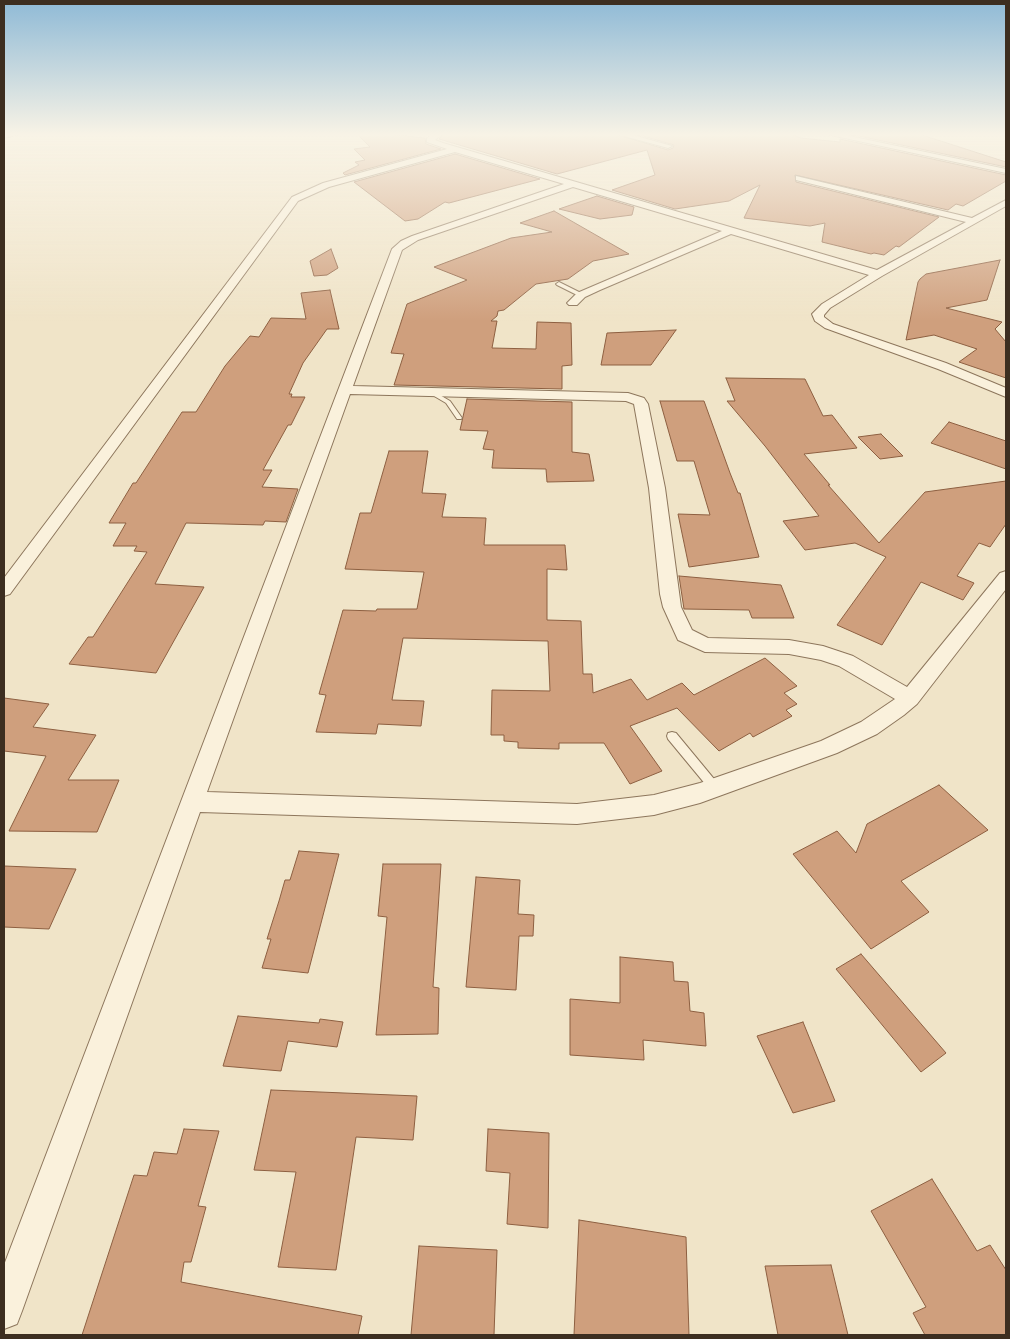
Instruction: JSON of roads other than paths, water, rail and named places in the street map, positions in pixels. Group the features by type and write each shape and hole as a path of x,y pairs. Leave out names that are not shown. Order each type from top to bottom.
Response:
{"street":[{"path":"4,590 295,199 301,196"},
{"path":"4,1311 347,390 397,249 404,243 537,196"},
{"path":"615,196 878,274"},
{"path":"874,196 974,221"},
{"path":"1006,203 878,274 821,309 818,314 819,319 829,326 942,366 1006,394"},
{"path":"573,303 581,295 730,231"},
{"path":"347,390 628,397 639,401 642,404 657,488 669,594 672,607 685,635 705,645 789,647 823,653 846,661 910,698"},
{"path":"193,802 577,814 654,805 715,788 829,747 869,728 910,698 1006,577"}],"lane":[{"path":"559,284 581,295"},
{"path":"431,392 448,402 460,418"},
{"path":"672,736 715,788"}]}
